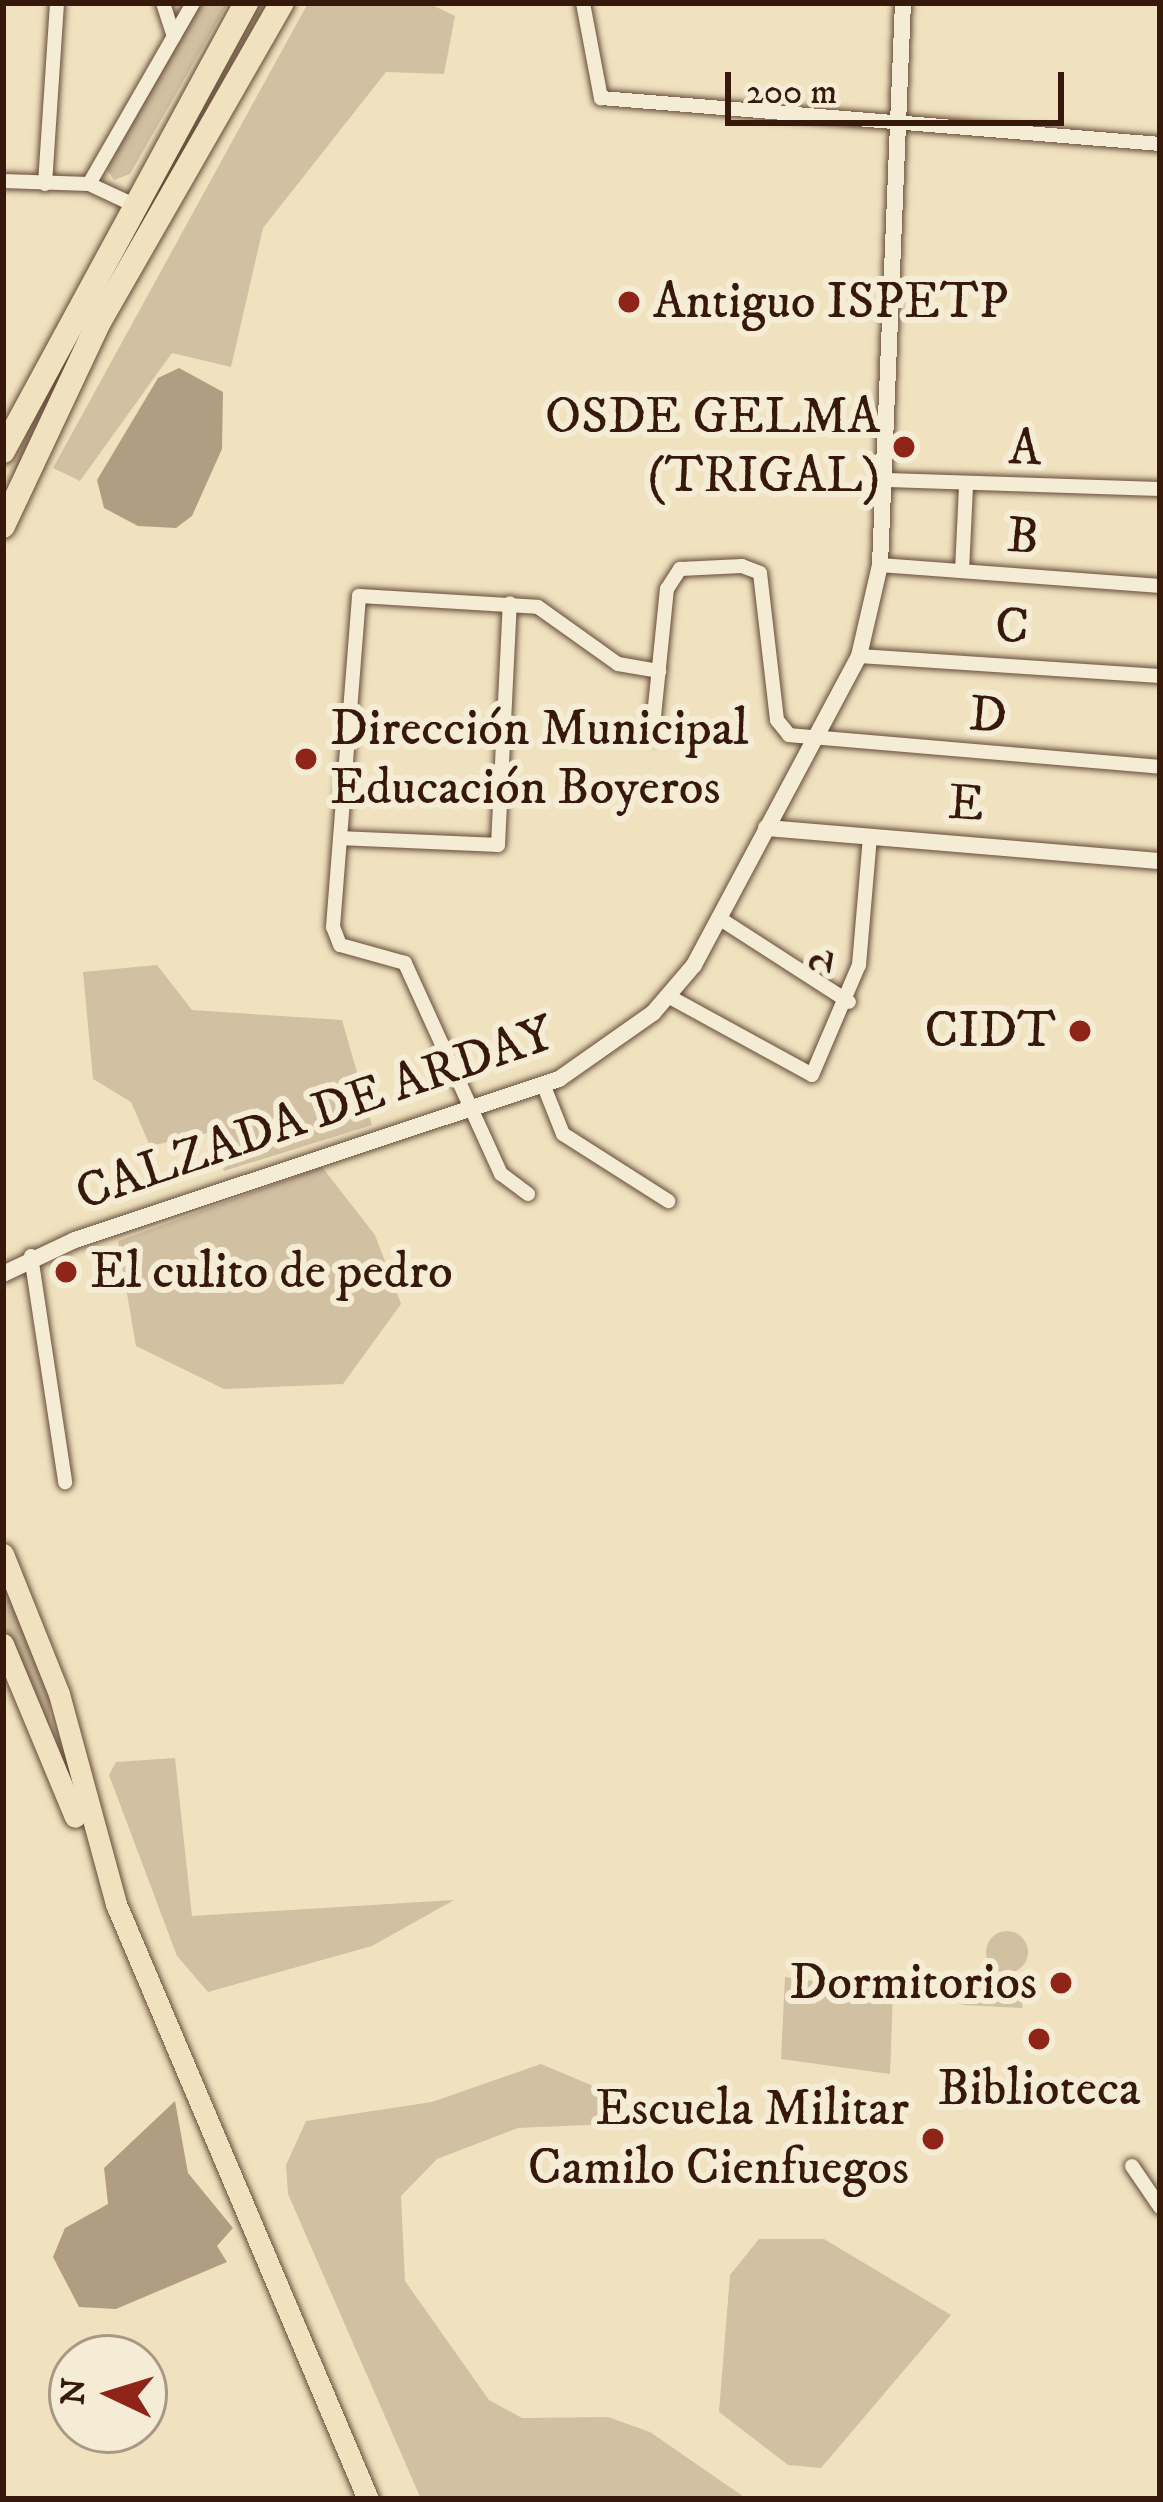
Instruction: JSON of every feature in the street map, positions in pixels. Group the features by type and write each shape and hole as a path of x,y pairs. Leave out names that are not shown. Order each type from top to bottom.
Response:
{"highway":[{"path":"3,452 132,204 246,3"},
{"path":"3,526 99,322 282,3"},
{"path":"3,1554 73,1755 116,1904"},
{"path":"3,1644 368,2499"},
{"path":"46,1753 73,1755"}],"street":[{"path":"44,184 57,3"},
{"path":"163,3 174,36"},
{"path":"88,184 193,3"},
{"path":"584,3 601,98 897,115 1160,144"},
{"name":"CALZADA DE ARDAY","path":"3,1274 31,1256 587,1066 668,996 722,920 859,656 880,565 887,480 902,3"},
{"path":"3,182 88,184 132,204"},
{"name":"A","path":"887,480 1160,489"},
{"path":"962,571 966,486"},
{"name":"B","path":"880,565 1160,586"},
{"path":"652,736 658,671 680,569 760,573 777,720 810,743"},
{"path":"528,1194 501,1174 475,1107 406,963 340,945 340,838 359,596 510,603 559,612 618,664 658,671"},
{"path":"340,838 498,845 510,603"},
{"name":"C","path":"859,656 1160,676"},
{"name":"D","path":"810,743 1160,767"},
{"name":"E","path":"766,828 1160,861"},
{"name":"2","path":"668,996 797,1075 817,1071 849,1002 870,837"},
{"path":"722,920 849,1002"},
{"path":"544,1084 562,1133 668,1201"},
{"path":"31,1256 65,1482"},
{"path":"1132,2166 1160,2207"}],"shaded area":[{"path":"201,3 228,3 130,174 114,180 105,167"},
{"path":"256,3 268,3 3,504 35,408"},
{"path":"308,3 428,3 455,16 444,74 386,72 263,228 231,367 172,353 80,481 53,468"},
{"path":"179,368 223,392 222,449 192,516 176,528 138,526 104,508 97,480 158,378"},
{"path":"157,965 192,1010 342,1020 372,1125 224,1171 212,1132 150,1146 131,1102 93,1079 83,972"},
{"path":"322,1167 375,1235 401,1304 343,1384 224,1389 136,1346 118,1241"},
{"path":"3,1566 50,1686 49,1740 3,1624"},
{"path":"175,1758 192,1916 454,1900 372,1946 208,1992 177,1956 109,1775 116,1762"},
{"path":"1007,1931 1022,1937 1028,1952 1022,1967 1007,1973 992,1967 986,1952 992,1937"},
{"path":"964,1975 1024,1979 1022,2008 962,2005"},
{"path":"785,1977 893,1992 890,2074 781,2059"},
{"path":"541,2064 610,2093 618,2109 608,2124 518,2128 437,2159 401,2196 405,2281 489,2400 522,2418 608,2417 650,2432 747,2499 421,2499 288,2194 286,2165 306,2121 432,2102"},
{"path":"175,2101 188,2173 233,2228 217,2246 227,2262 116,2309 79,2307 53,2257 65,2228 108,2204 104,2168"},
{"path":"759,2239 824,2239 951,2315 821,2468 788,2465 719,2412 730,2275"}],"place":[{"name":"Antiguo ISPETP","path":"629,302"},
{"name":"OSDE GELMA (TRIGAL)","path":"904,447"},
{"name":"Dirección Municipal Educación Boyeros","path":"306,759"},
{"name":"CIDT","path":"1080,1031"},
{"name":"El culito de pedro","path":"66,1272"},
{"name":"Dormitorios","path":"1061,1983"},
{"name":"Biblioteca","path":"1039,2039"},
{"name":"Escuela Militar Camilo Cienfuegos","path":"933,2139"}]}
